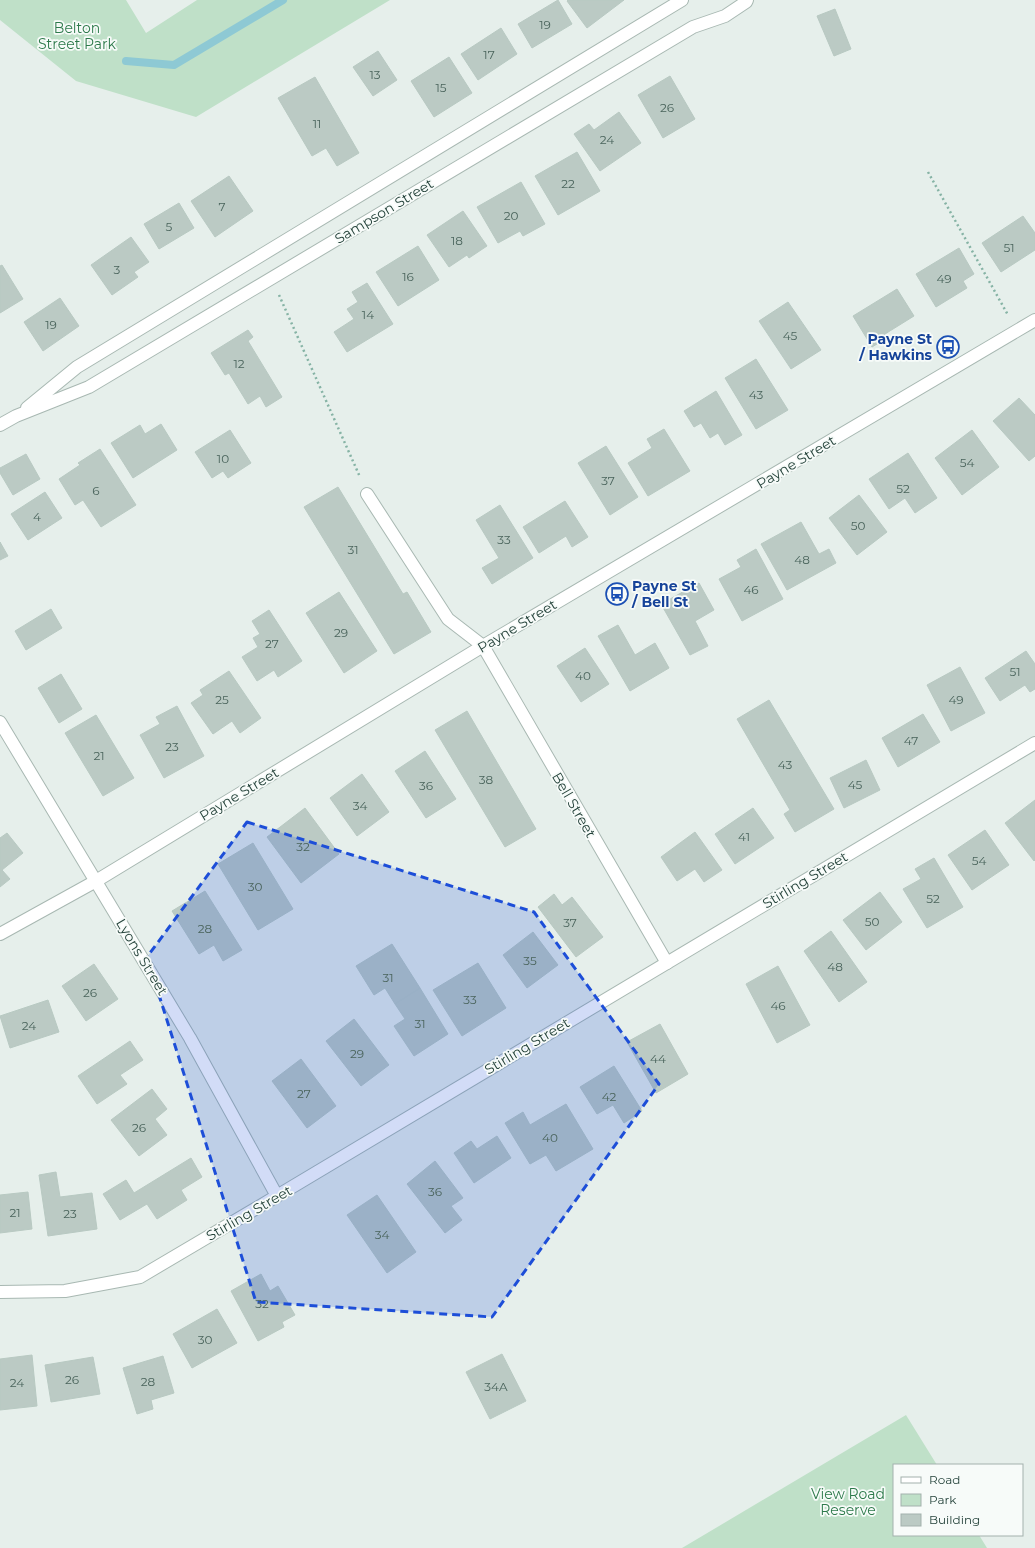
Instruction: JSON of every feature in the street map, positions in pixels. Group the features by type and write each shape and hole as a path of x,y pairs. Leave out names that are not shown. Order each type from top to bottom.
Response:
{"street":[{"name":"Sampson Street","path":"16,416 78,367 682,0"},
{"name":"Sampson Street","path":"0,425 16,416 89,387 693,27 725,16 746,2 746,0"},
{"name":"Payne Street","path":"0,934 96,881 482,646 1035,320"},
{"path":"367,494 448,619 482,646"},
{"name":"Bell Street","path":"482,646 667,963"},
{"name":"Lyons Street","path":"0,722 190,1038 277,1196"},
{"name":"Stirling Street","path":"0,1292 65,1291 140,1277 1035,743"}],"path":[{"path":"928,172 1017,331"},
{"path":"272,278 367,494"}],"highlighted area":[{"path":"247,822 534,912 659,1084 492,1317 256,1302 147,957"}],"green space":[{"name":"Belton Street Park","path":"0,0 126,0 146,33 197,0 390,0 196,117 76,81 0,20"},
{"name":"View Road Reserve","path":"906,1415 936,1464 893,1464 893,1536 980,1536 987,1548 682,1548"}],"building":[{"path":"558,0 572,24 532,48 518,24"},
{"path":"624,0 587,28 567,1"},
{"path":"835,9 851,49 834,56 817,16"},
{"path":"501,28 517,54 478,80 461,54"},
{"path":"378,51 397,80 373,96 353,67"},
{"path":"449,57 472,93 434,117 411,81"},
{"path":"670,76 695,119 663,138 638,95"},
{"path":"315,77 359,153 337,166 326,148 312,156 278,98"},
{"path":"619,112 641,143 600,171 574,134 589,124 594,130"},
{"path":"577,152 600,191 558,215 535,176"},
{"path":"229,176 253,211 215,237 191,201"},
{"path":"521,182 545,224 523,236 520,231 498,243 477,207"},
{"path":"179,203 194,228 159,249 144,224"},
{"path":"463,211 487,246 469,258 467,255 449,267 427,235"},
{"path":"1023,216 1035,233 1035,250 1001,272 982,243"},
{"path":"131,237 149,262 134,272 138,277 112,295 91,265"},
{"path":"418,246 439,280 398,306 376,272"},
{"path":"959,248 974,274 963,281 967,288 936,307 916,274"},
{"path":"2,265 23,299 0,313 0,266"},
{"path":"367,283 393,324 347,352 334,332 354,319 347,309 358,302 352,292"},
{"path":"897,289 914,316 885,334 887,338 872,347 853,316"},
{"path":"60,298 79,326 43,351 24,322"},
{"path":"788,302 821,350 791,369 759,321"},
{"path":"248,330 253,337 248,341 282,397 266,407 260,396 248,404 229,373 225,375 211,353"},
{"path":"756,359 788,410 756,429 725,378"},
{"path":"716,391 742,435 725,445 718,433 710,438 701,423 694,427 684,411"},
{"path":"1019,398 1035,415 1035,456 1029,461 993,421"},
{"path":"161,424 177,450 133,478 111,443 140,425 145,434"},
{"path":"664,429 690,471 648,496 628,463 652,448 647,439"},
{"path":"230,430 251,463 228,478 223,471 212,478 195,452"},
{"path":"972,430 999,467 962,495 935,458"},
{"path":"606,446 638,497 610,515 578,463"},
{"path":"100,449 136,505 101,527 83,500 75,505 59,479 80,465 78,463"},
{"path":"908,453 937,498 915,513 905,498 889,509 869,479"},
{"path":"26,454 40,479 13,495 0,473 0,468"},
{"path":"338,487 403,594 407,592 431,632 394,654 304,507"},
{"path":"45,492 62,518 28,540 11,514"},
{"path":"859,495 887,532 857,555 829,518"},
{"path":"565,501 588,537 572,547 566,536 539,553 523,527"},
{"path":"500,505 533,558 492,584 482,568 499,558 476,520"},
{"path":"801,522 819,554 829,549 836,563 787,590 761,544"},
{"path":"0,542 8,556 0,560"},
{"path":"756,549 783,599 742,621 719,579 741,567 737,560"},
{"path":"699,583 714,610 695,621 708,646 690,655 661,604"},
{"path":"339,592 377,651 344,673 306,613"},
{"path":"51,609 62,628 26,650 15,631"},
{"path":"269,610 302,661 278,677 274,670 257,681 242,657 258,647 253,638 260,634 252,621"},
{"path":"618,625 635,655 655,643 669,668 630,691 598,636"},
{"path":"585,648 609,684 581,702 557,666"},
{"path":"1026,651 1035,664 1035,689 1030,692 1025,685 1000,701 985,678"},
{"path":"960,667 985,713 951,731 927,685"},
{"path":"229,671 261,718 240,733 232,721 213,734 191,703 203,695 200,690"},
{"path":"61,674 82,709 59,723 38,688"},
{"path":"769,700 834,809 795,832 784,814 790,810 737,719"},
{"path":"177,706 204,756 164,778 140,735 160,724 156,717"},
{"path":"467,711 536,829 505,847 435,730"},
{"path":"923,714 940,742 898,767 882,738"},
{"path":"96,715 134,778 103,796 65,733"},
{"path":"425,751 456,799 426,818 395,771"},
{"path":"866,760 880,790 844,808 830,778"},
{"path":"362,774 389,812 357,836 330,798"},
{"path":"1035,800 1035,860 1034,861 1005,823"},
{"path":"305,808 339,854 301,883 267,837"},
{"path":"753,808 774,838 735,864 715,834"},
{"path":"985,830 1009,865 972,890 948,855"},
{"path":"695,832 722,870 704,882 695,869 677,881 661,857"},
{"path":"7,833 23,853 2,870 10,879 0,887 0,838"},
{"path":"253,843 293,909 258,930 218,864"},
{"path":"934,858 963,907 927,928 903,889 921,879 915,869"},
{"path":"205,891 242,950 223,961 214,945 199,954 172,911"},
{"path":"880,892 902,922 866,950 843,920"},
{"path":"554,894 562,905 572,897 603,937 576,957 538,907"},
{"path":"831,931 867,982 839,1002 804,951"},
{"path":"533,932 558,965 527,988 503,955"},
{"path":"392,944 420,988 395,1004 385,988 374,995 356,966"},
{"path":"478,963 506,1008 462,1036 433,990"},
{"path":"94,964 118,999 86,1021 62,986"},
{"path":"778,966 810,1025 777,1043 746,984"},
{"path":"420,988 448,1034 414,1056 394,1026 405,1019 395,1004"},
{"path":"48,1000 59,1032 10,1048 0,1016"},
{"path":"354,1019 389,1065 361,1086 326,1041"},
{"path":"660,1024 688,1074 656,1093 627,1042"},
{"path":"130,1041 143,1060 120,1075 127,1084 97,1104 78,1076"},
{"path":"301,1059 336,1106 307,1128 272,1081"},
{"path":"614,1066 642,1111 624,1123 613,1105 597,1114 580,1087"},
{"path":"152,1089 167,1109 155,1119 167,1135 139,1156 111,1120"},
{"path":"566,1104 593,1149 556,1171 546,1155 530,1164 505,1123 523,1112 530,1125"},
{"path":"497,1136 511,1158 474,1183 454,1153 471,1141 477,1149"},
{"path":"191,1158 202,1177 181,1190 187,1200 157,1219 147,1204 120,1220 103,1194 126,1180 134,1193"},
{"path":"435,1161 463,1198 451,1206 462,1220 445,1233 407,1184"},
{"path":"56,1172 60,1197 92,1193 97,1229 48,1236 39,1175"},
{"path":"28,1192 32,1229 0,1233 0,1195"},
{"path":"377,1195 416,1252 387,1273 347,1215"},
{"path":"261,1274 270,1291 278,1286 295,1315 282,1322 284,1327 258,1341 231,1291"},
{"path":"217,1309 237,1343 192,1368 173,1334"},
{"path":"502,1354 526,1401 490,1419 466,1372"},
{"path":"32,1355 37,1406 0,1410 0,1359"},
{"path":"163,1356 174,1393 151,1400 153,1409 137,1414 123,1368"},
{"path":"93,1357 100,1394 51,1402 45,1365"}],"waterway":[{"path":"126,61 174,65 283,0"}],"place":[{"name":"Payne St / Hawkins","path":"948,347"},
{"name":"Payne St / Bell St","path":"617,594"}]}
